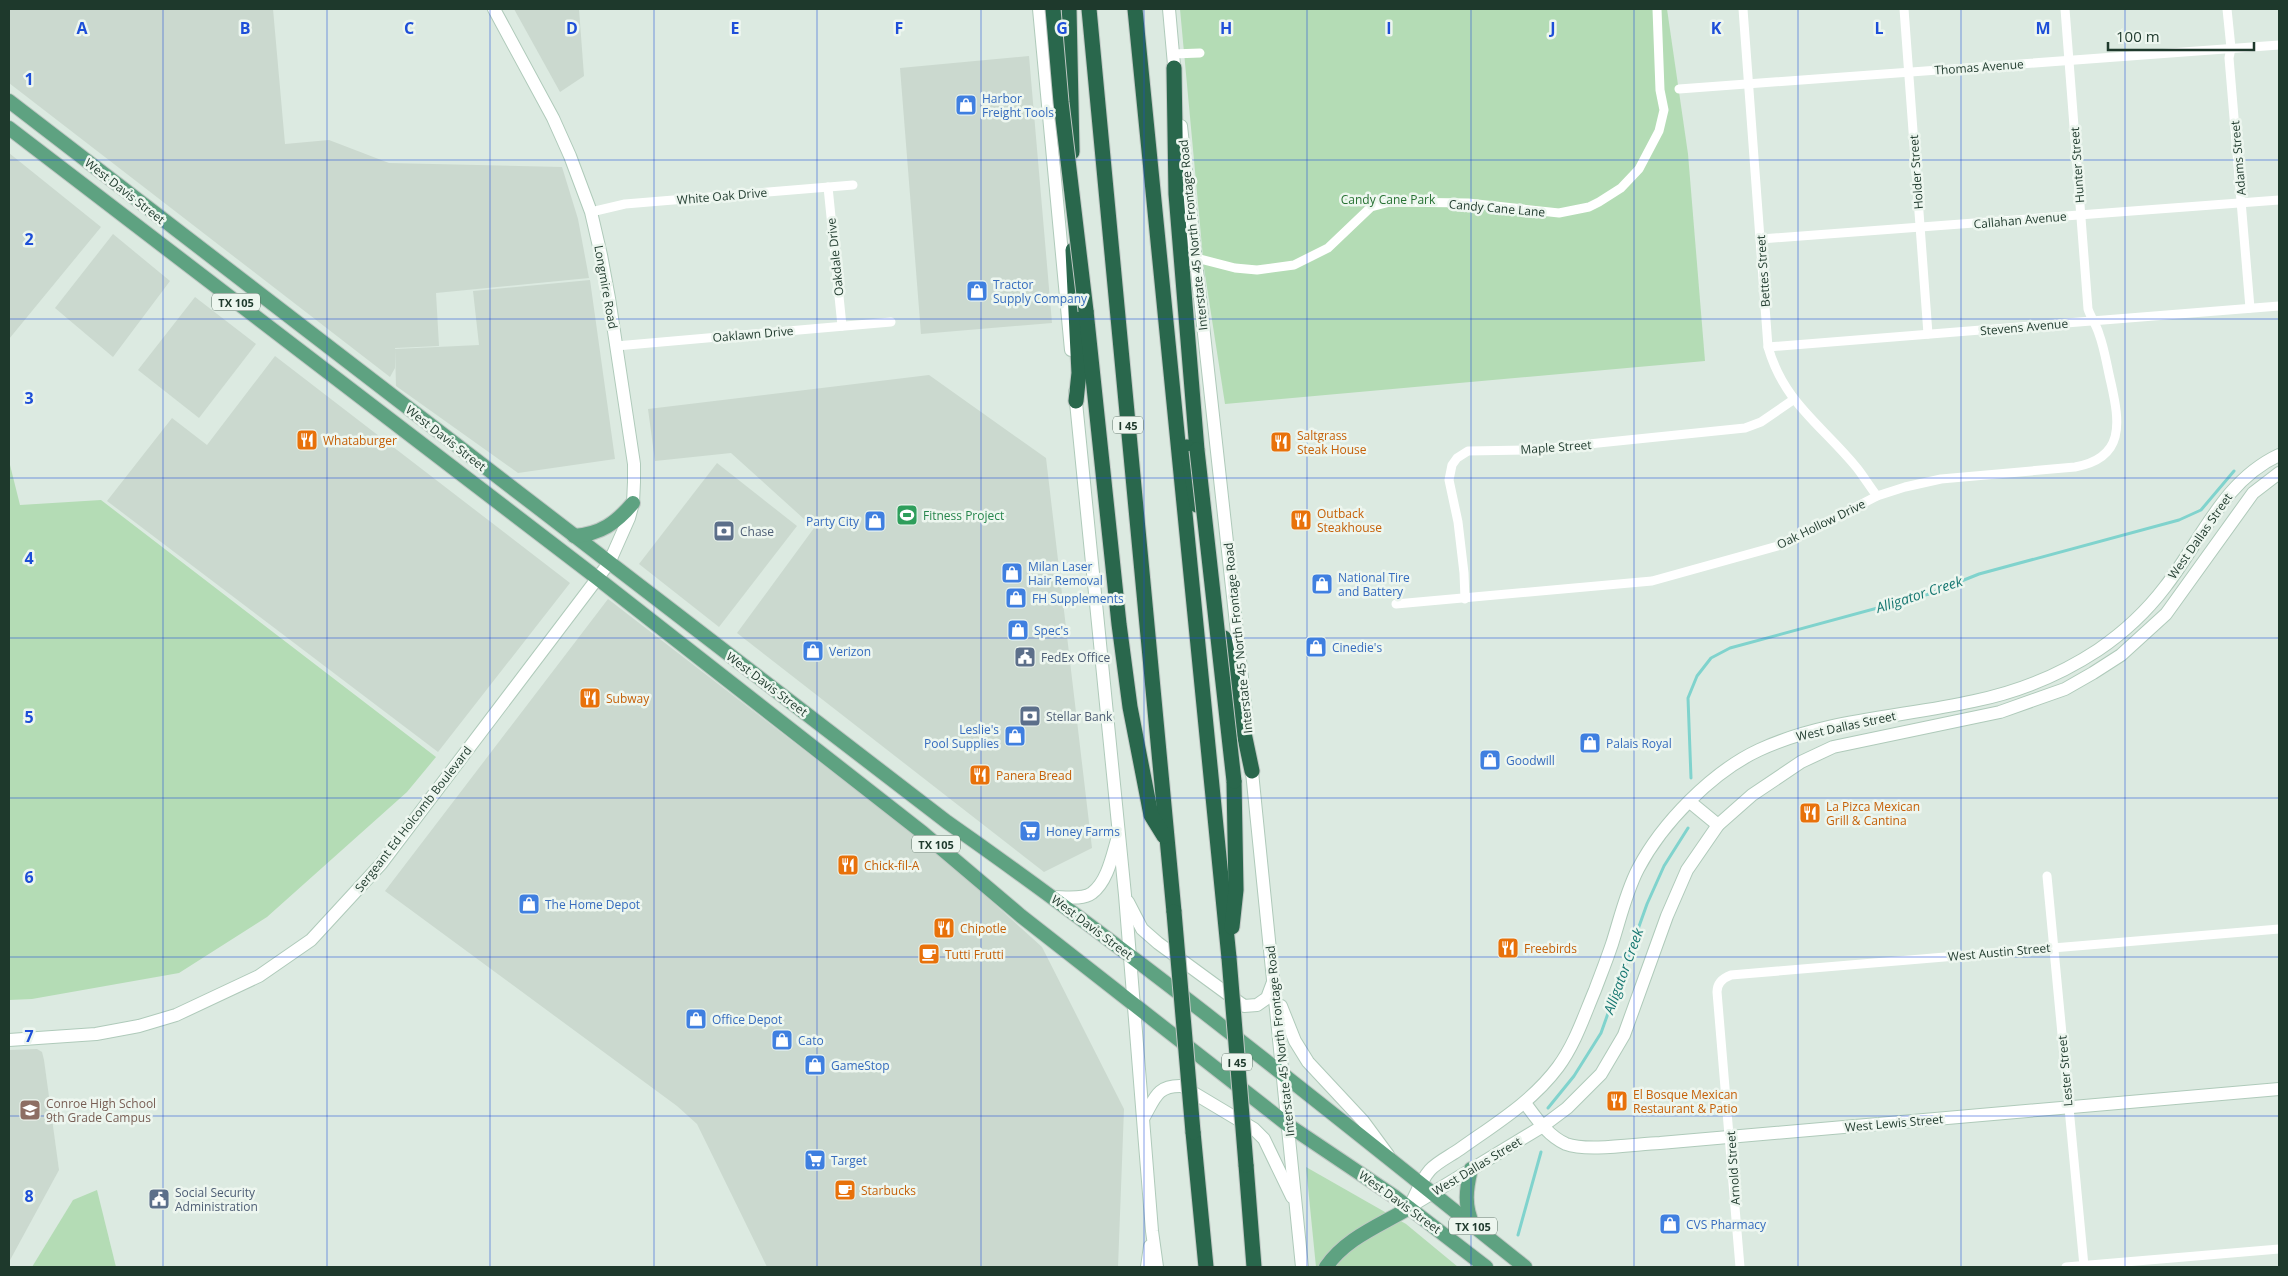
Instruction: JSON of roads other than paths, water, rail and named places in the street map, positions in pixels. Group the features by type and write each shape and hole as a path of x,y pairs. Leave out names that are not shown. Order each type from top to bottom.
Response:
{"highway":[{"path":"1053,9 1061,102 1086,311 1118,624 1130,707 1151,815 1167,842"},
{"path":"1069,9 1074,306 1079,373 1076,401"},
{"name":"I 45","path":"1089,9 1206,1267"},
{"name":"I 45","path":"1135,9 1229,958 1254,1267"},
{"path":"1174,61 1176,194 1197,450 1234,781 1236,890 1229,958"},
{"path":"1162,293 1203,540 1252,771"}],"main road":[{"name":"West Davis Street","path":"9,101 946,822 1053,897 1130,956 1525,1267"},
{"path":"9,111 23,121 41,126"},
{"name":"West Davis Street","path":"9,128 597,578 923,833 1021,916 1288,1125 1409,1208 1486,1267"},
{"path":"194,270 202,266 212,268 273,315 298,324"},
{"path":"574,536 593,534 610,527 633,503"},
{"path":"1471,1169 1466,1198 1467,1211 1473,1226"},
{"path":"1326,1267 1336,1253 1347,1243 1409,1208"}],"street":[{"name":"Longmire Road","path":"494,9 553,118 591,212 609,298 634,464 633,503 620,542 597,578"},
{"path":"1039,9 1125,895 1152,1231 1157,1267"},
{"name":"Interstate 45 North Frontage Road","path":"1169,9 1276,994 1302,1267"},
{"name":"Candy Cane Lane","path":"1196,258 1235,268 1257,270 1294,264 1328,248 1372,207 1390,202 1468,202 1560,213 1589,207 1599,202 1622,188 1639,169 1659,131 1664,110 1659,81 1657,9"},
{"name":"Bettes Street","path":"1743,9 1768,346 1780,379 1793,400 1857,468 1877,496"},
{"name":"Holder Street","path":"1904,9 1928,334"},
{"name":"Hunter Street","path":"2065,9 2088,309 2093,321"},
{"name":"Adams Street","path":"2227,9 2231,48 2229,58 2250,308"},
{"name":"Thomas Avenue","path":"1679,89 2279,45"},
{"path":"1174,61 1200,53"},
{"name":"White Oak Drive","path":"591,212 625,204 853,185"},
{"name":"Oakdale Drive","path":"828,188 842,326"},
{"name":"Callahan Avenue","path":"1760,239 2279,200"},
{"name":"Stevens Avenue","path":"1768,346 2279,306"},
{"name":"Oak Hollow Drive","path":"1396,604 1652,581 1785,544 1877,496 1905,487 1941,479 2088,465 2100,458 2115,440 2118,414 2099,333 2093,321"},
{"name":"Oaklawn Drive","path":"616,346 891,322"},
{"name":"Maple Street","path":"1464,599 1458,522 1449,480 1452,465 1463,454 1468,451 1530,450 1745,428 1761,422 1793,400"},
{"name":"West Dallas Street","path":"1426,1189 1429,1170 1525,1103 1558,1067 1576,1038 1611,948 1624,904 1638,869 1658,836 1713,780 1757,750 1808,733 1844,724 1952,706 2018,690 2081,661 2120,635 2144,611 2173,576 2233,489 2252,471 2279,455"},
{"name":"West Dallas Street","path":"1409,1208 1426,1189 1471,1169 1543,1126 1586,1090 1601,1074 1624,1035 1677,890 1696,855 1718,825 1761,787 1801,762 1833,746 2000,712 2052,694 2081,680 2121,655 2166,614 2253,493 2279,473"},
{"path":"2173,576 2188,585"},
{"name":"Sergeant Ed Holcomb Boulevard","path":"9,1040 96,1034 139,1026 176,1015 222,996 259,976 311,940 381,864 597,578"},
{"path":"2081,680 2084,669 2112,649 2120,635"},
{"path":"2045,679 2052,694"},
{"path":"1952,706 1955,722"},
{"path":"1808,733 1818,754"},
{"path":"1690,802 1718,825"},
{"path":"1053,897 1082,896 1092,893 1104,878 1119,836"},
{"name":"Lester Street","path":"2047,876 2084,1266"},
{"path":"1125,895 1142,929 1158,943 1244,1006 1257,1004 1268,998 1274,979"},
{"name":"West Austin Street","path":"1721,981 1731,975 2279,929"},
{"name":"Arnold Street","path":"1721,981 1717,987 1717,992 1740,1267"},
{"path":"1276,994 1295,1040 1308,1062 1363,1121 1394,1163"},
{"path":"1144,1117 1157,1093 1170,1086 1182,1086 1254,1129 1264,1139 1296,1206"},
{"name":"West Lewis Street","path":"1525,1103 1543,1126 1566,1144 1590,1147 1730,1137 2279,1089"},
{"path":"1147,1267 1152,1231"},
{"path":"2066,1267 2279,1249"}],"waterway":[{"name":"Alligator Creek","path":"1691,778 1688,698 1697,676 1711,658 1730,648 1929,594 1979,574 2179,520 2201,510 2234,471"},
{"name":"Alligator Creek","path":"1548,1108 1574,1076 1601,1033 1647,904 1664,866 1688,828"},
{"name":"Alligator Creek","path":"1518,1235 1541,1152"}],"place":[{"name":"Harbor Freight Tools","path":"966,105"},
{"name":"Tractor Supply Company","path":"977,291"},
{"name":"Whataburger","path":"307,440"},
{"name":"Saltgrass Steak House","path":"1281,442"},
{"name":"Fitness Project","path":"907,515"},
{"name":"Outback Steakhouse","path":"1301,520"},
{"name":"Party City","path":"875,521"},
{"name":"Chase","path":"724,531"},
{"name":"Milan Laser Hair Removal","path":"1012,573"},
{"name":"National Tire and Battery","path":"1322,584"},
{"name":"FH Supplements","path":"1016,598"},
{"name":"Spec's","path":"1018,630"},
{"name":"Cinedie's","path":"1316,647"},
{"name":"Verizon","path":"813,651"},
{"name":"FedEx Office","path":"1025,657"},
{"name":"Subway","path":"590,698"},
{"name":"Stellar Bank","path":"1030,716"},
{"name":"Leslie's Pool Supplies","path":"1015,736"},
{"name":"Palais Royal","path":"1590,743"},
{"name":"Goodwill","path":"1490,760"},
{"name":"Panera Bread","path":"980,775"},
{"name":"La Pizca Mexican Grill & Cantina","path":"1810,813"},
{"name":"Honey Farms","path":"1030,831"},
{"name":"Chick-fil-A","path":"848,865"},
{"name":"The Home Depot","path":"529,904"},
{"name":"Chipotle","path":"944,928"},
{"name":"Freebirds","path":"1508,948"},
{"name":"Tutti Frutti","path":"929,954"},
{"name":"Office Depot","path":"696,1019"},
{"name":"Cato","path":"782,1040"},
{"name":"GameStop","path":"815,1065"},
{"name":"El Bosque Mexican Restaurant & Patio","path":"1617,1101"},
{"name":"Conroe High School 9th Grade Campus","path":"30,1110"},
{"name":"Target","path":"815,1160"},
{"name":"Starbucks","path":"845,1190"},
{"name":"Social Security Administration","path":"159,1199"},
{"name":"CVS Pharmacy","path":"1670,1224"}],"park label":[{"name":"Candy Cane Park","path":"1388,199"}]}
